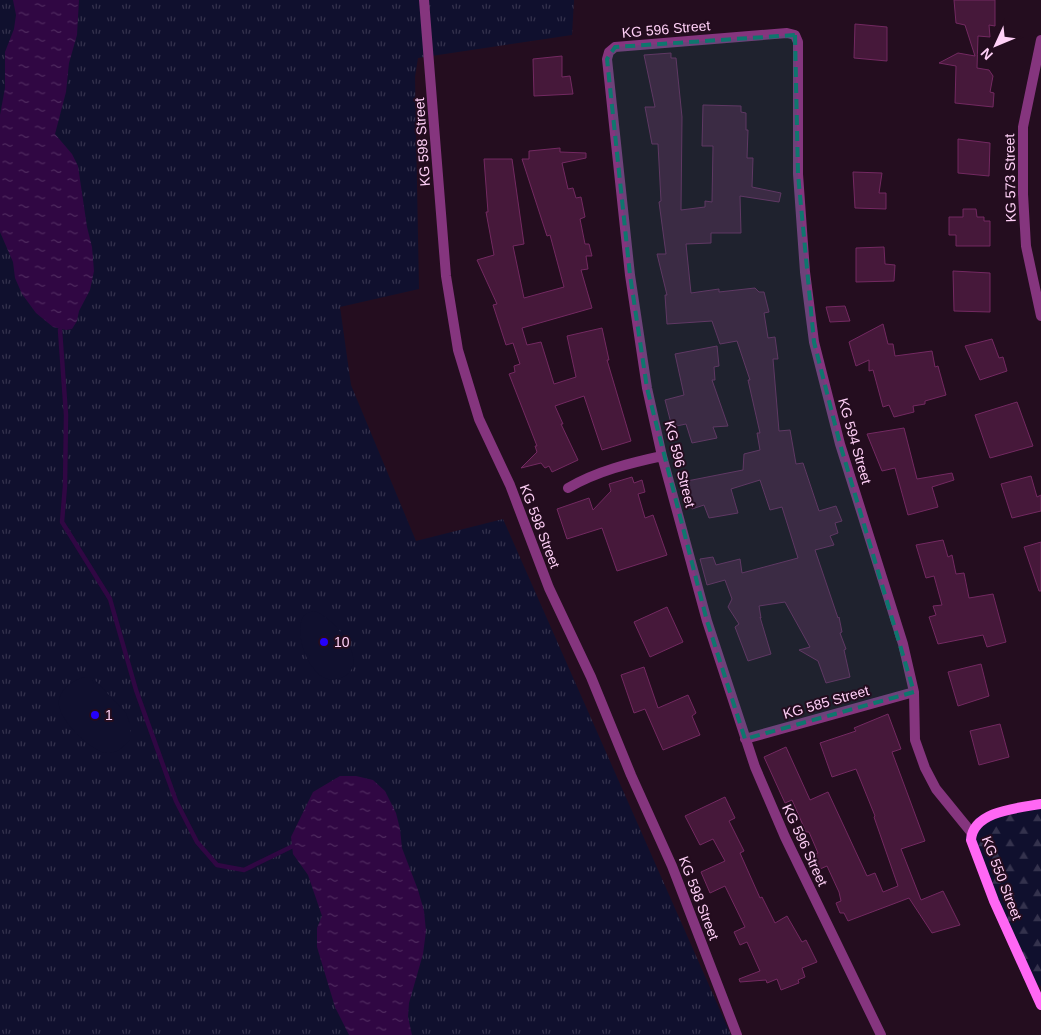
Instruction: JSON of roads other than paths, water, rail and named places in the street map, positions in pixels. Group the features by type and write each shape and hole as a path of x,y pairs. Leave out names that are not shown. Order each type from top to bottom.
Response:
{"street":[{"name":"KG 598 Street","path":"424,0 446,276 458,350 479,419 510,485 549,588 591,677 631,775 672,866 737,1035"},
{"name":"KG 596 Street","path":"795,35 787,33 615,47 610,52 608,59 630,275 647,388 662,456 707,621 755,767 785,837 881,1035"},
{"name":"KG 594 Street","path":"795,35 798,42 798,174 805,272 814,342 840,444 903,644 914,692 916,740 925,768 936,789 971,832"},
{"name":"KG 573 Street","path":"1041,40 1023,127 1023,194 1026,246 1041,316"},
{"path":"568,488 586,478 630,463 662,456"},
{"name":"KG 585 Street","path":"745,739 914,692"},
{"name":"KG 550 Street","path":"1041,804 987,817 978,823 971,832 970,840 994,901 1041,1005"}],"water":[{"path":"13,0 79,0 77,35 69,63 66,92 55,134 72,154 78,166 87,227 92,247 94,271 90,290 72,329 66,330 53,327 36,313 22,294 15,278 13,262 0,232 0,115 5,88 5,52 14,29 16,15"},
{"path":"340,776 356,776 373,780 385,791 396,813 402,848 424,911 426,931 423,954 409,1003 408,1017 412,1035 349,1035 335,1007 317,947 317,928 322,916 308,875 293,854 291,837 313,792"}],"waterway":[{"path":"60,330 66,415 65,486 62,522 110,599 136,690 176,801 197,842 217,865 244,870 293,846"}],"place":[{"name":"10","path":"324,642"},
{"name":"1","path":"95,715"}]}
